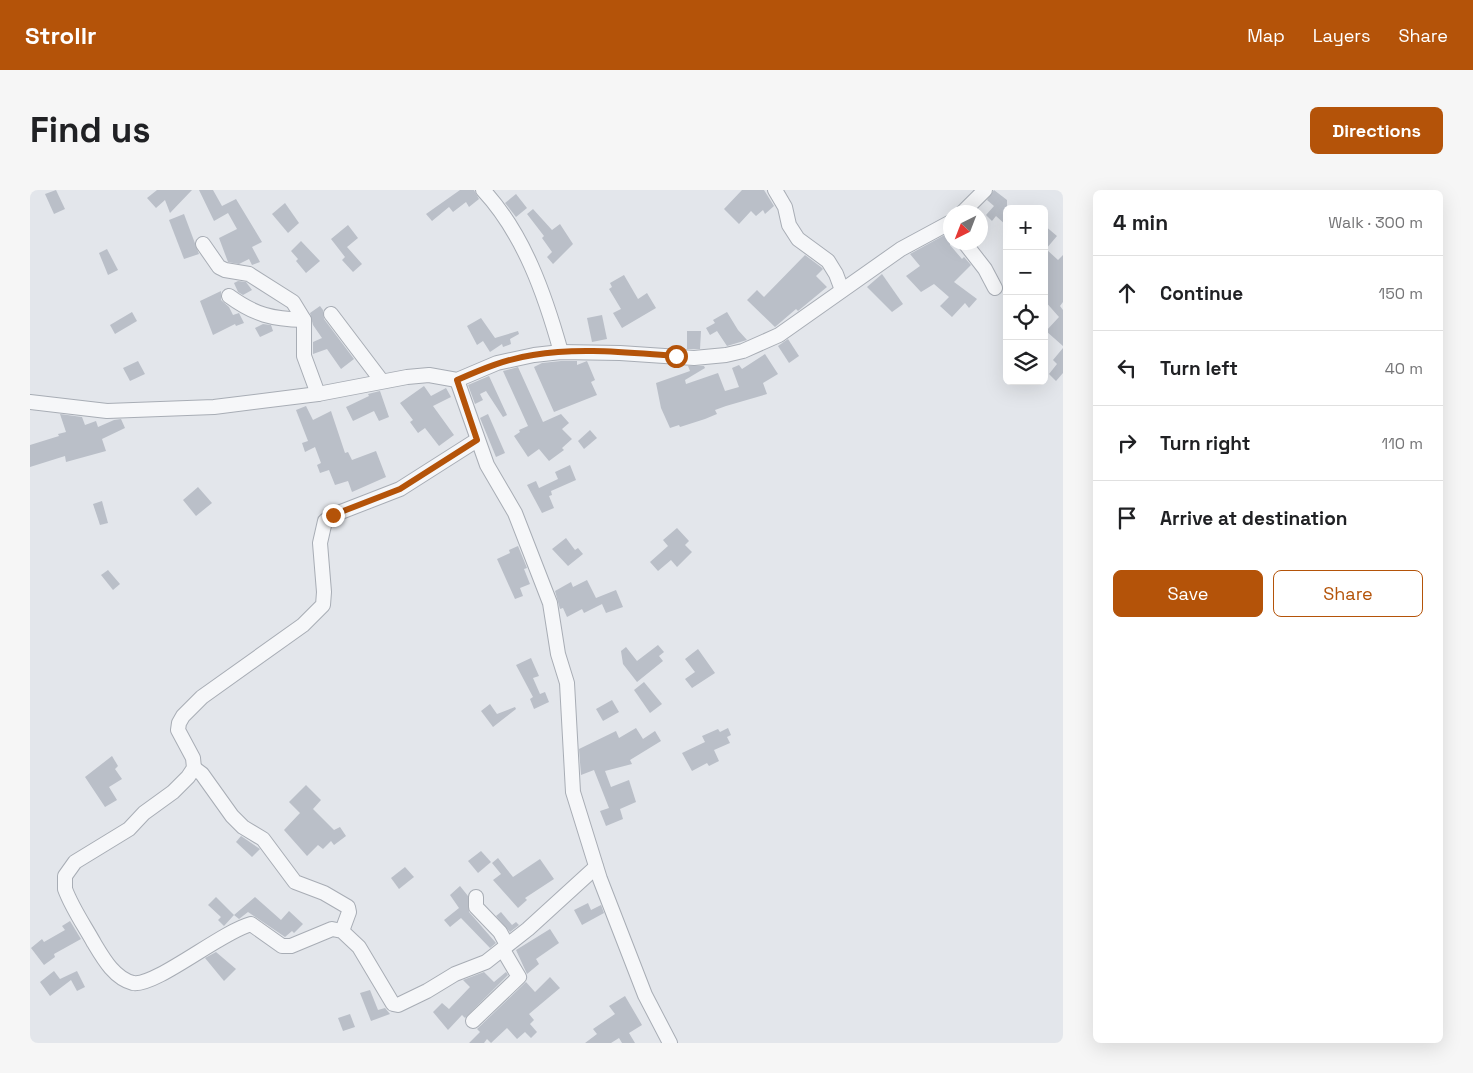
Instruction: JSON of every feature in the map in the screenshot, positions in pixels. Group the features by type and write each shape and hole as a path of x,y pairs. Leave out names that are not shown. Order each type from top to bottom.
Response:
{"street":[{"path":"483,190 492,200 526,252 550,315 561,352"},
{"path":"775,190 785,207 789,225 798,239 828,261 836,274 842,290"},
{"path":"970,205 985,190"},
{"path":"30,402 107,411 214,407 318,394 381,380 429,375 457,380 497,363 534,355 561,352 620,353 694,358 726,355 743,351 779,335 901,249 943,226"},
{"path":"203,244 219,267 225,270 249,274 276,289 292,302 304,320 304,356 318,394"},
{"path":"970,250 985,269 996,288"},
{"path":"229,296 248,310 262,315 304,320"},
{"path":"331,314 381,380"},
{"path":"457,380 487,465 515,513 550,603 558,654 567,683 573,792 596,867 664,1041"},
{"path":"477,440 400,489 333,515 325,521 320,543 324,592 323,605 303,625 202,697 183,716 178,730 194,758 194,768 173,792 144,812 129,828 75,862 67,872 64,882 68,897 104,962 126,980 134,983 154,980 228,932 251,924 282,946 302,943 323,932 332,930 342,931 360,947 393,1004 398,1005 456,974 486,962 505,948 596,867"},
{"path":"194,768 202,774 232,816 243,827 263,839 295,882 324,892 348,907 349,912 342,931"},
{"path":"473,1021 519,977 505,948 500,932 476,907 476,897"}],"building":[{"path":"56,190 65,209 54,214 45,194"},
{"path":"157,190 192,190 170,213 165,200 156,208 147,198"},
{"path":"199,190 213,190 222,206 236,199 262,242 252,247 260,262 252,265 249,259 239,264 228,262 219,238 237,229 228,213 214,221"},
{"path":"460,190 474,190 479,199 469,207 466,202 453,212 449,207 432,221 426,214"},
{"path":"742,190 764,190 774,206 765,214 763,210 756,216 751,211 739,224 724,209"},
{"path":"994,190 1007,200 1007,205 1003,205 1003,222 996,216 992,221 988,217 988,213 994,206 987,200"},
{"path":"516,194 527,208 516,217 505,203"},
{"path":"285,203 299,223 288,233 272,214"},
{"path":"533,209 552,230 560,224 573,244 553,264 547,257 552,252 542,238 544,236 527,214"},
{"path":"184,214 199,254 184,259 169,220"},
{"path":"348,225 358,238 347,247 362,264 353,272 342,260 345,257 331,239"},
{"path":"1048,228 1057,236 1048,247"},
{"path":"943,236 943,250 954,250 962,259 964,257 971,265 954,282 977,299 969,308 965,303 952,317 940,306 949,297 934,284 921,292 906,276 920,266 910,254"},
{"path":"301,241 320,261 306,273 296,261 298,259 291,251"},
{"path":"107,249 118,270 108,275 99,253"},
{"path":"1048,251 1058,260 1063,255 1063,302 1060,306 1063,310 1063,346 1048,333 1048,329 1059,317 1048,305"},
{"path":"805,255 823,269 816,276 827,287 775,327 747,300 757,290 764,297"},
{"path":"882,274 903,304 892,312 867,287"},
{"path":"624,275 638,299 647,293 656,308 622,328 613,313 621,309 609,289 612,287 610,283"},
{"path":"238,281 246,282 252,290 243,295 238,292 234,283"},
{"path":"221,291 221,300 229,307 233,315 239,313 244,323 236,326 235,324 213,335 200,301"},
{"path":"320,306 323,310 324,319 354,359 341,369 327,349 313,354 313,342 322,338 313,325 310,313"},
{"path":"132,312 137,321 115,334 110,325"},
{"path":"727,312 738,330 747,340 727,346 717,331 710,335 706,328 715,323 713,320"},
{"path":"602,315 607,339 592,342 587,318"},
{"path":"481,318 495,338 518,331 519,334 510,339 511,344 503,347 502,344 490,352 483,341 477,345 467,326"},
{"path":"263,324 271,325 273,331 260,337 255,328"},
{"path":"687,331 701,331 700,349 687,349"},
{"path":"788,339 799,356 789,363 778,346"},
{"path":"1063,348 1063,373 1056,381 1049,374 1057,364 1053,360"},
{"path":"765,354 778,374 763,383 767,394 715,410 717,414 705,419 680,427 679,425 670,428 661,408 656,383 690,371 688,366 704,366 705,368 685,380 686,384 718,373 725,391 739,387 732,368 739,365 742,369"},
{"path":"138,361 145,374 130,381 123,368"},
{"path":"577,361 577,365 587,361 595,380 591,382 597,395 554,412 534,367 542,363"},
{"path":"518,367 543,422 561,414 569,423 562,429 572,439 562,448 564,450 549,461 539,449 528,457 514,436 520,432 519,430 528,426 503,371"},
{"path":"489,376 507,415 503,417 486,391 480,394 483,400 475,404 468,385"},
{"path":"424,386 431,396 446,388 451,397 433,406 454,435 439,446 425,428 418,433 410,422 413,420 400,403"},
{"path":"380,391 389,417 379,421 374,411 353,421 346,407 369,396 368,394"},
{"path":"306,406 313,420 331,411 345,453 348,452 352,460 376,451 386,477 352,492 348,481 335,485 329,470 320,473 317,465 321,463 315,447 305,452 302,443 308,441 296,410"},
{"path":"60,414 82,417 85,425 96,421 98,427 121,419 125,428 102,439 106,451 66,462 65,456 30,467 30,445 66,432"},
{"path":"488,414 505,453 496,457 480,418"},
{"path":"590,430 597,438 584,449 578,441"},
{"path":"570,465 576,480 551,491 552,495 549,496 554,508 542,513 527,485 536,481 539,488 558,479 555,472"},
{"path":"198,487 212,503 196,516 183,500"},
{"path":"102,501 108,523 100,525 93,504"},
{"path":"677,528 689,541 685,545 692,552 677,567 671,560 658,571 650,562 668,546 663,540"},
{"path":"566,538 575,550 578,548 583,554 568,566 552,549"},
{"path":"518,546 527,568 524,569 530,584 520,588 523,596 515,599 497,559 510,553 509,550"},
{"path":"108,570 120,584 113,590 101,575"},
{"path":"587,580 596,598 616,590 623,607 606,613 602,604 584,613 582,609 567,617 563,608 560,609 555,591 571,582 573,587"},
{"path":"658,645 664,652 659,656 663,661 637,682 623,664 621,651 626,647 637,661"},
{"path":"698,649 715,673 692,688 685,679 695,672 685,659"},
{"path":"531,658 539,676 533,678 540,694 545,692 549,702 534,709 530,699 533,697 516,665"},
{"path":"644,682 662,704 650,713 634,690"},
{"path":"612,700 619,712 603,721 596,709"},
{"path":"490,704 497,714 515,707 516,709 493,727 481,711"},
{"path":"636,728 643,739 655,731 661,741 630,760 632,764 605,771 611,787 629,780 636,802 620,809 623,819 606,826 600,811 609,808 594,770 581,775 579,749 616,731 619,738"},
{"path":"728,728 731,735 727,737 730,743 714,750 719,761 709,766 707,763 692,771 682,753 705,742 702,736 718,729 720,732"},
{"path":"112,756 118,766 115,769 122,779 109,787 117,800 105,807 85,777"},
{"path":"306,785 321,800 313,809 334,830 340,827 346,836 334,845 331,841 323,849 318,845 307,856 284,830 300,813 289,802"},
{"path":"241,836 260,849 252,857 236,842"},
{"path":"481,851 491,862 478,873 468,861"},
{"path":"498,858 513,877 540,859 554,879 525,898 527,900 518,908 493,880 501,874 492,863"},
{"path":"405,867 414,877 399,889 391,878"},
{"path":"460,886 468,896 469,912 496,943 490,948 461,918 450,927 444,920 459,908 450,895"},
{"path":"216,897 234,915 224,926 218,920 221,917 208,905"},
{"path":"255,897 281,920 289,911 303,924 294,933 292,931 285,937 248,912 239,919 234,915"},
{"path":"588,903 591,910 601,905 604,913 582,925 574,910"},
{"path":"501,912 512,925 516,922 519,925 510,932 496,916"},
{"path":"70,921 81,939 54,954 55,957 44,965 31,948 42,939 44,942 65,930 62,926"},
{"path":"550,929 559,943 536,959 539,964 527,974 516,950"},
{"path":"216,952 236,969 224,981 205,958"},
{"path":"54,971 60,979 77,971 85,987 77,991 71,980 50,996 40,982"},
{"path":"484,972 494,982 506,972 508,975 465,1018 462,1015 448,1030 433,1012 442,1003 449,1009 470,987 463,980"},
{"path":"550,977 560,988 529,1014 534,1020 530,1024 537,1032 531,1038 525,1032 517,1039 507,1028 491,1043 487,1039 484,1043 469,1043 480,1032 477,1029 526,982 535,992"},
{"path":"370,990 378,1010 385,1008 390,1014 371,1021 360,993"},
{"path":"625,996 642,1025 629,1033 635,1043 622,1043 619,1038 611,1043 585,1043 597,1034 593,1029 615,1014 609,1006"},
{"path":"350,1014 355,1027 343,1031 338,1018"}],"route":[{"path":"333,515 400,489 477,440 464,396 457,380 497,363 534,355 561,352 676,356"}]}
